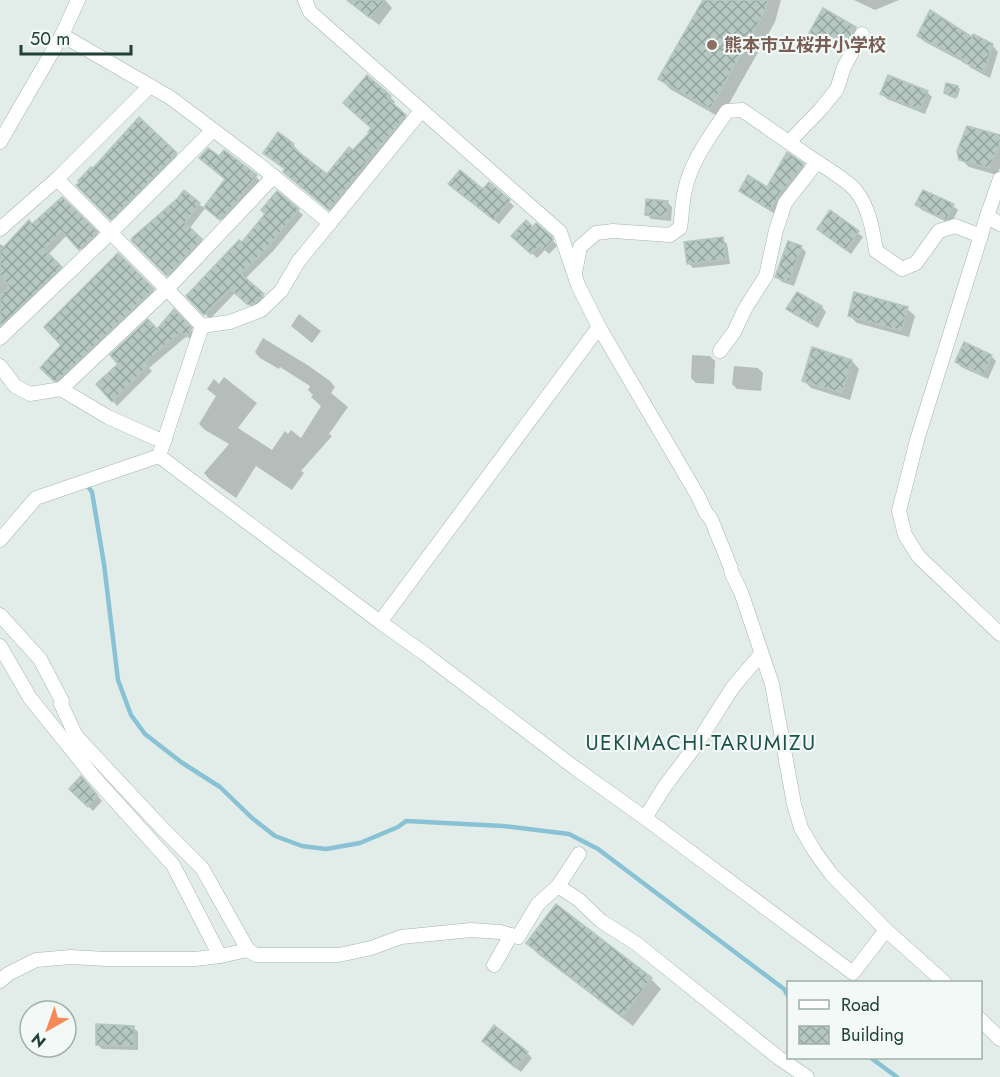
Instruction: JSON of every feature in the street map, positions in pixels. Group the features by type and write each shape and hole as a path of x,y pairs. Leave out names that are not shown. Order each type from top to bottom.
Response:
{"street":[{"path":"0,142 62,35 78,0"},
{"path":"305,0 310,12 560,232 575,276 598,327 711,519 741,592 772,684 794,804 801,828 831,874 886,930 943,981"},
{"path":"789,142 837,89 844,67 862,34"},
{"path":"62,35 171,98 274,176 330,224"},
{"path":"0,229 57,179 150,86"},
{"path":"575,276 580,247 596,232 670,235 680,228 685,190 690,173 705,144 727,111 742,110 856,190 872,228 876,250 902,268 916,263 939,231 955,226 981,236"},
{"path":"201,326 230,322 261,310 281,291 298,262 421,111"},
{"path":"0,338 213,130"},
{"path":"720,351 734,332 746,307 766,276 785,202 817,162"},
{"path":"0,366 15,386 30,394 61,389 167,289 274,176"},
{"path":"57,179 201,326"},
{"path":"1000,179 917,440 899,511 905,535 919,557 1000,634"},
{"path":"987,216 1000,224"},
{"path":"159,456 201,326"},
{"path":"380,622 598,327"},
{"path":"61,389 108,417 155,438 165,440"},
{"path":"159,456 853,973 886,930"},
{"path":"3,531 36,498 159,456"},
{"path":"0,615 40,659 62,701 61,704 76,736 202,868 248,950 256,955 339,954 371,948 401,937 471,930 500,932 518,937 538,904 558,886 579,854"},
{"path":"0,646 37,707 92,775 173,865 220,956"},
{"path":"645,818 664,786 696,745 733,687 761,654"},
{"path":"558,886 579,900 601,921 637,944 779,1058 807,1077"},
{"path":"494,965 511,935"},
{"path":"0,981 8,974 36,960 70,957 195,959 248,950"},
{"path":"982,1020 1000,1038"}],"building":[{"path":"347,0 385,0 370,18"},
{"name":"熊本市立桜井小学校","path":"703,0 768,0 765,11 710,109 658,79"},
{"path":"823,8 856,27 842,52 809,33"},
{"path":"930,10 972,37 973,34 993,44 984,72 917,36"},
{"path":"367,75 391,96 388,99 406,115 366,161 329,210 283,172 285,169 263,153 278,132 294,144 292,147 327,174 349,147 353,150 369,133 371,128 343,103"},
{"path":"888,75 928,91 920,110 880,94"},
{"path":"946,83 958,86 955,98 944,93"},
{"path":"139,117 177,153 111,220 76,185"},
{"path":"967,126 1000,135 1000,144 989,168 959,160 957,151"},
{"path":"208,148 219,156 224,150 257,175 220,220 204,207 225,179 199,158"},
{"path":"787,152 804,164 784,187 770,210 739,191 748,175 767,187"},
{"path":"460,170 483,189 489,182 510,200 494,220 448,184"},
{"path":"184,190 200,203 185,223 202,239 167,276 131,240"},
{"path":"923,190 954,204 947,219 915,205"},
{"path":"277,191 299,209 269,246 241,274 264,294 256,302 248,305 230,289 204,315 186,296 239,240 242,242 265,214 261,210"},
{"path":"62,197 98,232 79,250 62,231 44,249 62,267 0,326 0,295 9,286 0,275 0,251 29,220 32,224"},
{"path":"646,199 668,201 667,217 645,215"},
{"path":"830,210 859,231 846,250 817,229"},
{"path":"526,220 533,227 536,223 552,237 553,240 544,250 539,246 531,254 511,236"},
{"path":"723,237 726,259 687,264 684,242"},
{"path":"788,241 802,246 789,282 775,277"},
{"path":"118,253 154,289 57,381 54,381 40,368 61,345 44,327"},
{"path":"797,292 822,306 812,324 786,309"},
{"path":"854,292 908,307 902,331 848,316"},
{"path":"174,309 192,328 191,331 186,337 181,332 145,362 148,366 112,402 96,384 118,364 110,355 148,319 157,329"},
{"path":"964,342 992,355 983,375 955,362"},
{"path":"812,347 852,360 842,393 802,381"},
{"path":"81,776 98,796 88,807 69,789"},
{"path":"556,904 652,978 622,1017 526,943"},
{"path":"96,1024 134,1026 134,1046 96,1045"},
{"path":"494,1025 528,1052 516,1068 482,1041"}],"waterway":[{"path":"87,485 92,492 104,564 118,680 131,715 145,734 181,762 220,787 252,818 275,836 302,846 326,849 360,843 398,827 406,821 503,826 569,834 598,849 784,989 787,994"},
{"path":"872,1059 897,1077"}],"place":[{"name":"熊本市立桜井小学校","path":"712,45"}],"district":[{"name":"UEKIMACHI-TARUMIZU","path":"701,743"}]}
